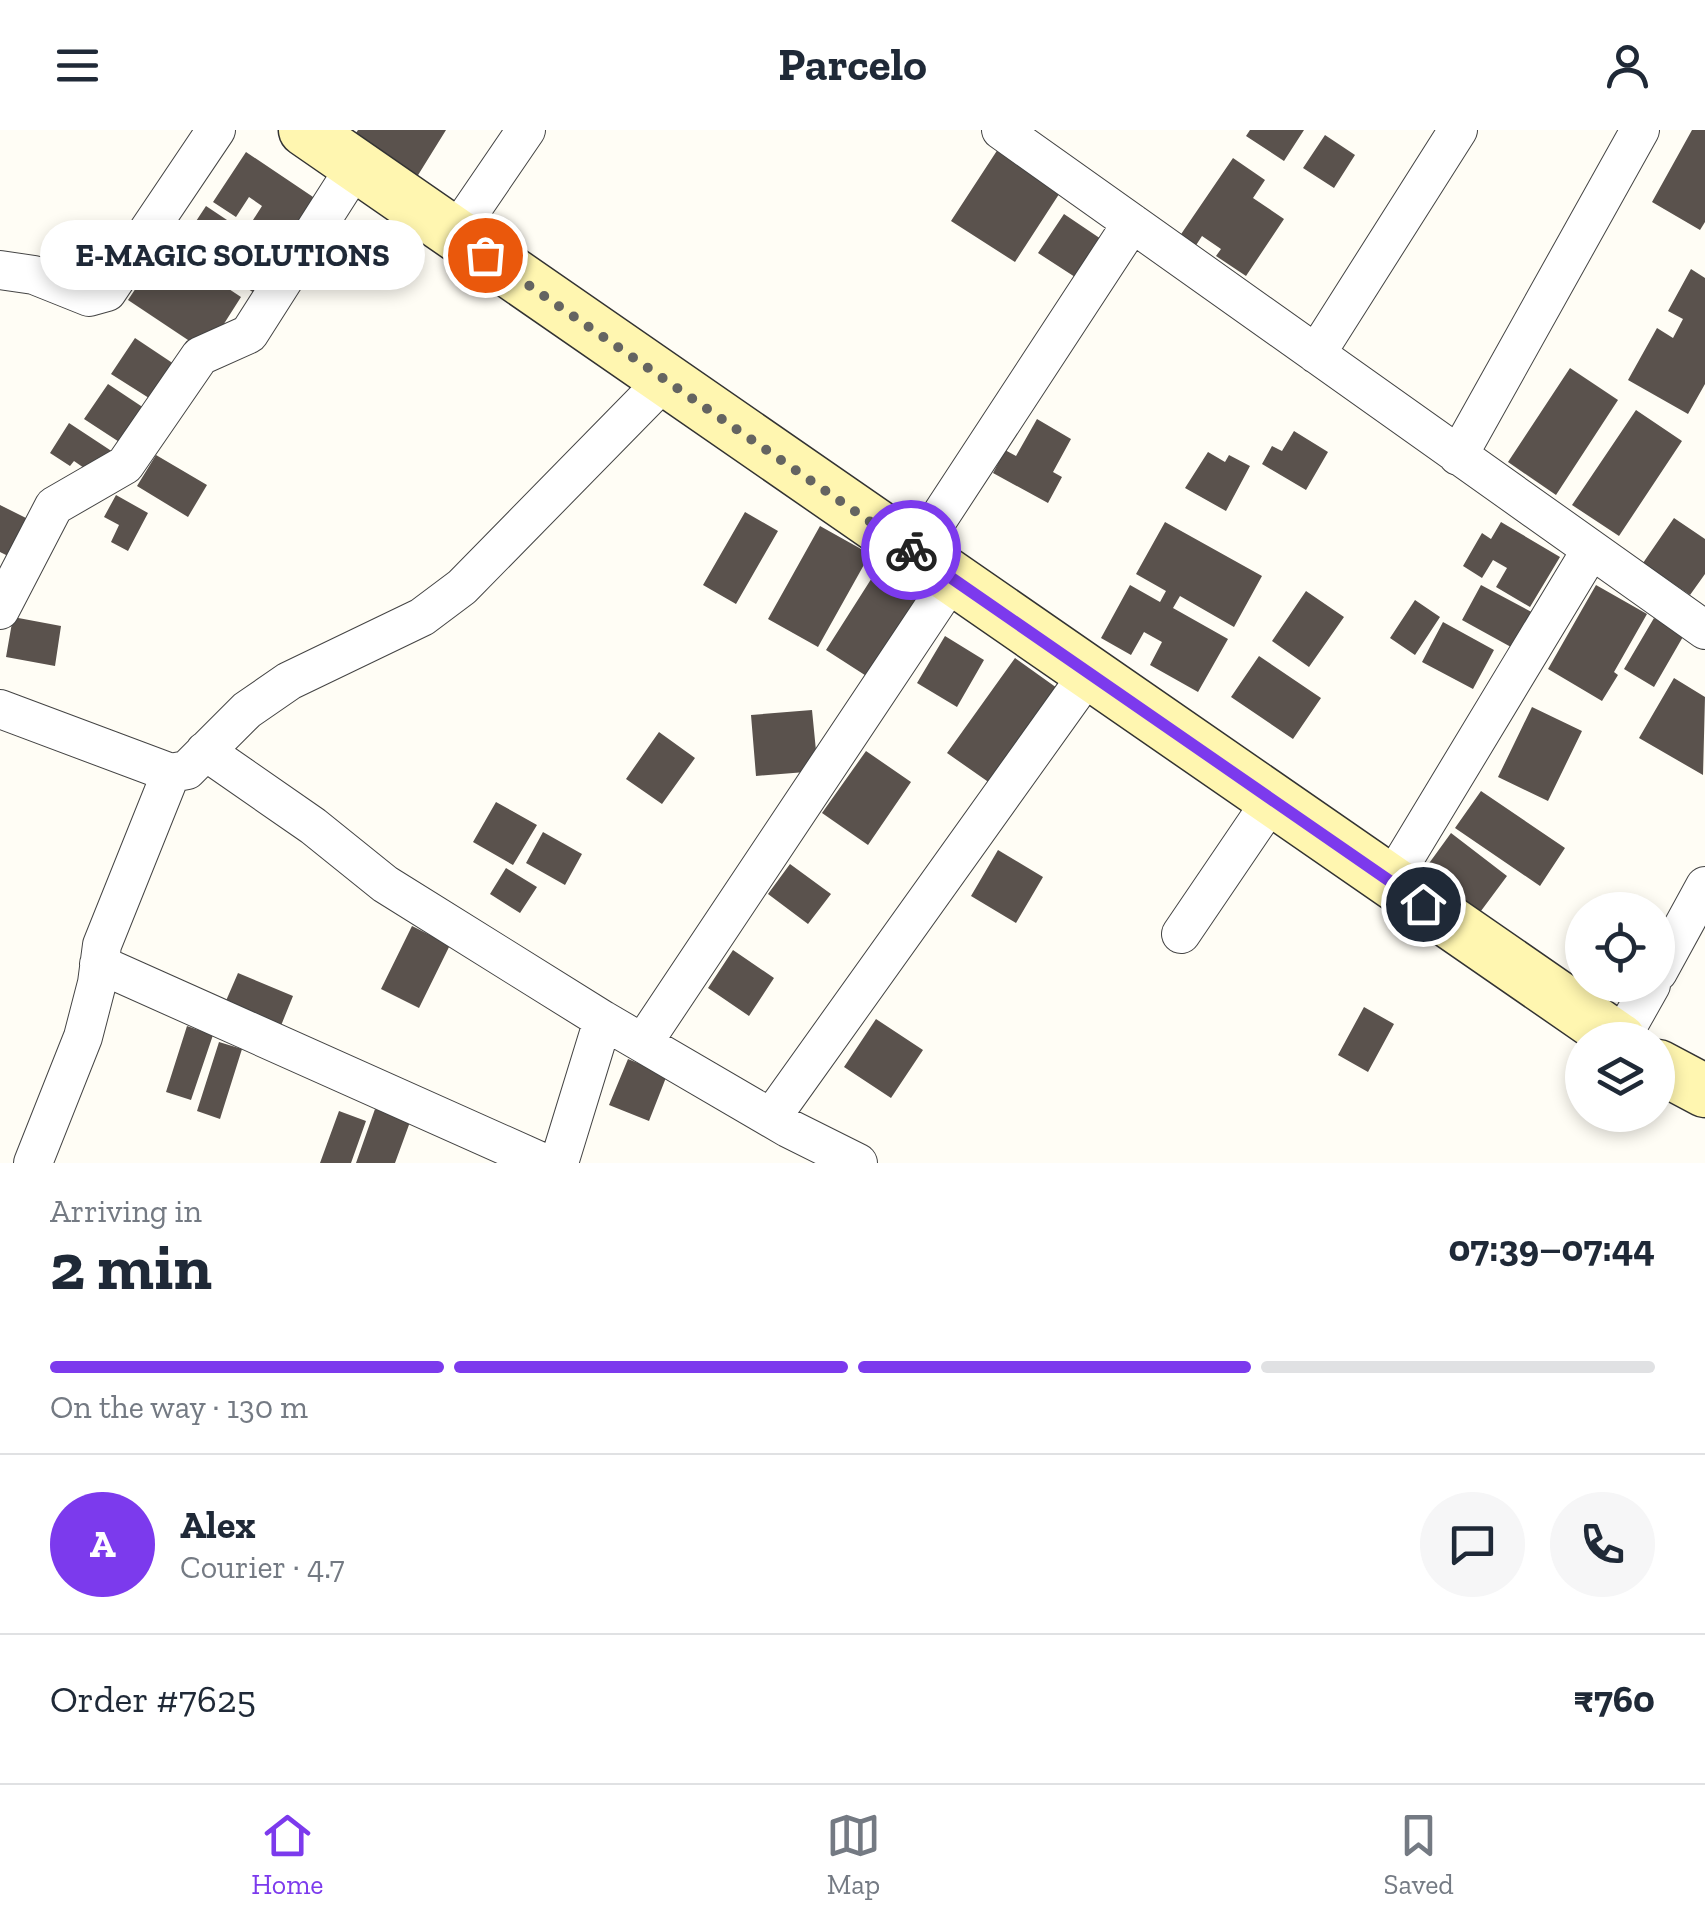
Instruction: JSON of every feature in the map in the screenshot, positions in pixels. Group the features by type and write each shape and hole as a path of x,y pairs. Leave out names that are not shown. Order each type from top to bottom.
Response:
{"main road":[{"path":"327,142 1594,1022"}],"street":[{"path":"0,270 34,276 89,297 107,292 216,130"},
{"path":"455,234 526,130"},
{"path":"1001,130 1705,630"},
{"path":"1316,354 1458,130"},
{"path":"1458,456 1640,130"},
{"path":"0,610 54,506 125,464 200,356 249,334 327,142"},
{"path":"643,1043 934,566 1132,223"},
{"path":"0,709 172,772 187,770 247,710 289,681 422,617 462,588 665,380"},
{"path":"1390,881 1591,550"},
{"path":"771,1118 1089,672"},
{"path":"205,751 312,826 385,884 771,1118 800,1150 858,1163"},
{"path":"32,1163 83,1037 110,920 172,772"},
{"path":"1181,934 1272,800"},
{"path":"1675,941 1705,886"},
{"path":"99,964 544,1163"},
{"path":"559,1163 604,1020"},
{"path":"1676,1076 1705,1108"}],"building":[{"path":"358,130 446,130 415,180 351,140"},
{"path":"1250,130 1304,130 1284,161 1246,136"},
{"path":"1692,130 1705,130 1705,222 1700,230 1652,202"},
{"path":"1325,135 1355,155 1334,188 1303,168"},
{"path":"1000,146 1063,188 1015,262 951,221"},
{"path":"246,152 322,203 293,247 253,220 262,206 249,197 236,217 213,202"},
{"path":"1233,158 1265,180 1253,198 1284,219 1246,276 1216,256 1221,249 1202,236 1191,253 1175,243"},
{"path":"206,206 233,224 206,266 179,247"},
{"path":"1064,214 1101,239 1075,277 1038,253"},
{"path":"240,235 285,265 263,299 218,269"},
{"path":"164,246 241,297 206,352 128,300"},
{"path":"1691,269 1705,278 1705,384 1688,414 1628,380 1657,328 1673,338 1683,319 1668,311"},
{"path":"135,338 183,370 160,405 111,374"},
{"path":"1570,368 1618,400 1556,495 1508,462"},
{"path":"108,384 153,414 130,449 84,419"},
{"path":"1636,410 1682,441 1619,536 1572,505"},
{"path":"1037,419 1071,439 1053,472 1062,477 1048,503 993,473 1005,450 1016,456"},
{"path":"69,423 113,452 97,477 74,461 70,466 50,453"},
{"path":"1294,431 1328,452 1306,490 1262,464 1272,446 1282,451"},
{"path":"1208,452 1225,462 1229,455 1250,466 1226,511 1185,488"},
{"path":"156,455 207,485 188,517 137,486"},
{"path":"116,495 148,513 128,551 111,542 119,525 104,517"},
{"path":"0,505 30,520 12,558 0,552"},
{"path":"745,512 778,531 736,604 703,585"},
{"path":"1674,518 1705,539 1705,574 1690,595 1643,563"},
{"path":"1165,522 1262,576 1234,627 1180,596 1173,608 1228,639 1198,692 1150,665 1162,642 1144,632 1131,655 1101,638 1130,585 1160,602 1166,591 1136,574"},
{"path":"1501,522 1560,557 1530,607 1496,587 1507,568 1493,560 1482,578 1463,566 1482,533 1491,539"},
{"path":"820,526 870,554 818,647 768,619"},
{"path":"882,562 927,591 871,679 826,650"},
{"path":"1481,585 1539,616 1520,652 1462,620"},
{"path":"1596,585 1647,614 1602,701 1548,669"},
{"path":"1306,591 1344,617 1309,667 1272,641"},
{"path":"1415,600 1440,617 1415,655 1390,638"},
{"path":"13,617 61,626 55,666 6,657"},
{"path":"1654,618 1684,635 1654,687 1624,669"},
{"path":"1443,622 1494,650 1473,689 1422,662"},
{"path":"945,636 984,660 957,707 917,683"},
{"path":"1259,656 1321,698 1293,739 1231,697"},
{"path":"1015,658 1064,693 997,788 947,753"},
{"path":"1674,678 1705,697 1703,775 1639,738"},
{"path":"1532,707 1582,731 1548,801 1498,777"},
{"path":"812,710 818,771 756,776 751,715"},
{"path":"659,732 695,758 662,804 626,779"},
{"path":"866,751 911,782 868,845 822,813"},
{"path":"1481,791 1565,848 1540,886 1455,828"},
{"path":"496,802 537,825 513,865 473,842"},
{"path":"543,832 582,854 565,885 526,863"},
{"path":"1451,833 1507,876 1478,915 1422,873"},
{"path":"998,850 1043,877 1016,923 971,896"},
{"path":"790,864 831,894 808,924 768,894"},
{"path":"506,868 537,887 520,913 490,894"},
{"path":"412,926 450,945 419,1008 381,989"},
{"path":"733,950 774,978 749,1016 708,988"},
{"path":"238,973 293,996 278,1033 222,1010"},
{"path":"1364,1007 1394,1024 1368,1072 1338,1055"},
{"path":"876,1019 923,1050 891,1098 844,1067"},
{"path":"187,1026 213,1035 191,1100 166,1092"},
{"path":"219,1042 242,1049 220,1119 197,1111"},
{"path":"628,1059 667,1075 649,1121 609,1105"},
{"path":"375,1109 410,1122 395,1163 356,1163"},
{"path":"339,1111 366,1121 351,1163 320,1163"}],"way so far":[{"path":"485,255 911,550"}],"place":[{"name":"E-MAGIC SOLUTIONS","path":"485,255"}],"route":[{"path":"911,550 1423,904"}]}
